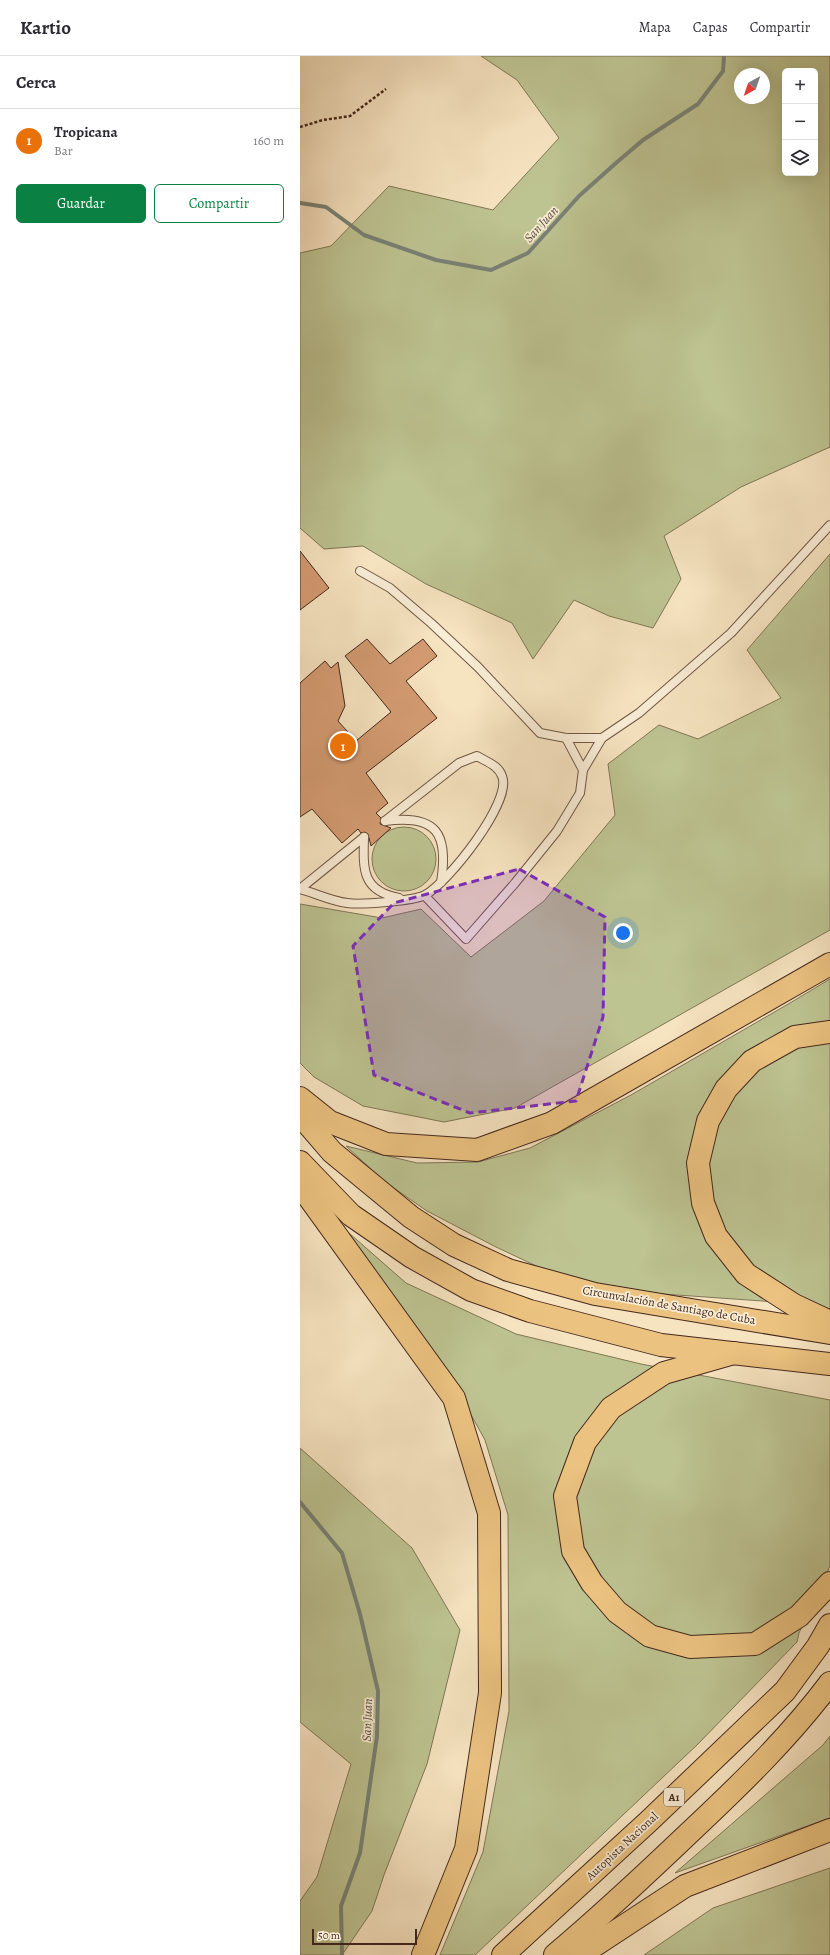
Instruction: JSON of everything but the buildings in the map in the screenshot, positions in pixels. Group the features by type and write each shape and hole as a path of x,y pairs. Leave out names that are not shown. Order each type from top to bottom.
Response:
{"highway":[{"path":"300,1098 330,1122 386,1144 477,1150 552,1123 830,964"},
{"path":"830,1032 795,1037 752,1061 726,1089 708,1121 698,1163 702,1203 716,1236 746,1274 794,1305 830,1322"},
{"name":"Circunvalación de Santiago de Cuba","path":"300,1115 332,1152 411,1217 454,1245 508,1270 595,1294 830,1333"},
{"path":"300,1162 351,1215 412,1257 470,1290 530,1311 661,1345 830,1364"},
{"path":"300,1185 454,1398 489,1513 490,1694 466,1849 423,1955"},
{"path":"734,1353 664,1373 611,1408 585,1442 565,1496 573,1550 592,1583 617,1612 650,1636 690,1647 755,1644 799,1616 830,1583"},
{"name":"Autopista Nacional","path":"503,1955 649,1821 785,1691 818,1646 830,1625"},
{"path":"555,1955 603,1914 733,1792 814,1704 830,1684"},
{"path":"580,1955 685,1886 830,1830"}],"lane":[{"path":"425,896 466,939 515,883 557,831 580,793 583,770 602,738 639,713 731,633 830,526"},
{"path":"360,571 390,588 431,623 478,667 540,733 566,738 602,738"},
{"path":"566,738 583,770"},
{"path":"405,899 386,896 372,887 363,867 364,837 300,889 347,903 405,899 425,896 456,869 484,829 500,798 503,778 497,767 477,756 459,763 384,821 415,819 431,825 441,838 445,854 441,882"}],"path":[{"path":"300,127 323,120 350,116 386,89"}],"highlighted area":[{"path":"519,869 605,917 603,1017 576,1101 470,1113 374,1075 353,946 394,903"}],"green space":[{"path":"481,56 830,56 830,447 741,487 664,536 681,579 653,628 609,616 574,600 533,659 512,623 426,584 363,546 324,549 300,528 300,253 331,246 389,186 493,210 559,138 517,80"},
{"path":"830,554 830,930 515,1108 444,1122 363,1106 314,1077 300,1063 300,904 382,918 421,909 471,957 544,901 615,815 608,764 659,725 698,739 781,698 747,650"},
{"path":"404,827 416,829 427,836 434,847 436,859 434,871 427,882 416,889 404,891 392,889 381,882 374,871 372,859 374,847 381,836 392,829"},
{"path":"830,979 830,1309 805,1304 663,1294 602,1286 547,1271 496,1247 427,1211 385,1182 346,1146 417,1163 478,1162 530,1148 631,1095"},
{"path":"341,1226 406,1283 516,1334 641,1364 830,1400 830,1566 799,1633 797,1642 698,1744 475,1955 440,1955 483,1852 509,1711 508,1515 485,1440 450,1377"},
{"path":"300,1448 412,1548 460,1630 427,1764 384,1875 372,1911 342,1955 300,1955 300,1901 317,1877 351,1764 300,1722"},
{"path":"830,1736 830,1818 675,1873 823,1745"},
{"path":"830,1868 830,1955 644,1955 713,1908"}],"waterway":[{"name":"San Juan","path":"300,203 326,207 364,235 436,260 491,270 528,253 579,196 616,163 643,140 698,104 723,71 724,56"},
{"name":"San Juan","path":"300,1502 342,1553 360,1614 378,1691 377,1736 360,1853 341,1906 342,1955"}],"place":[{"name":"Tropicana","path":"343,746"}]}
